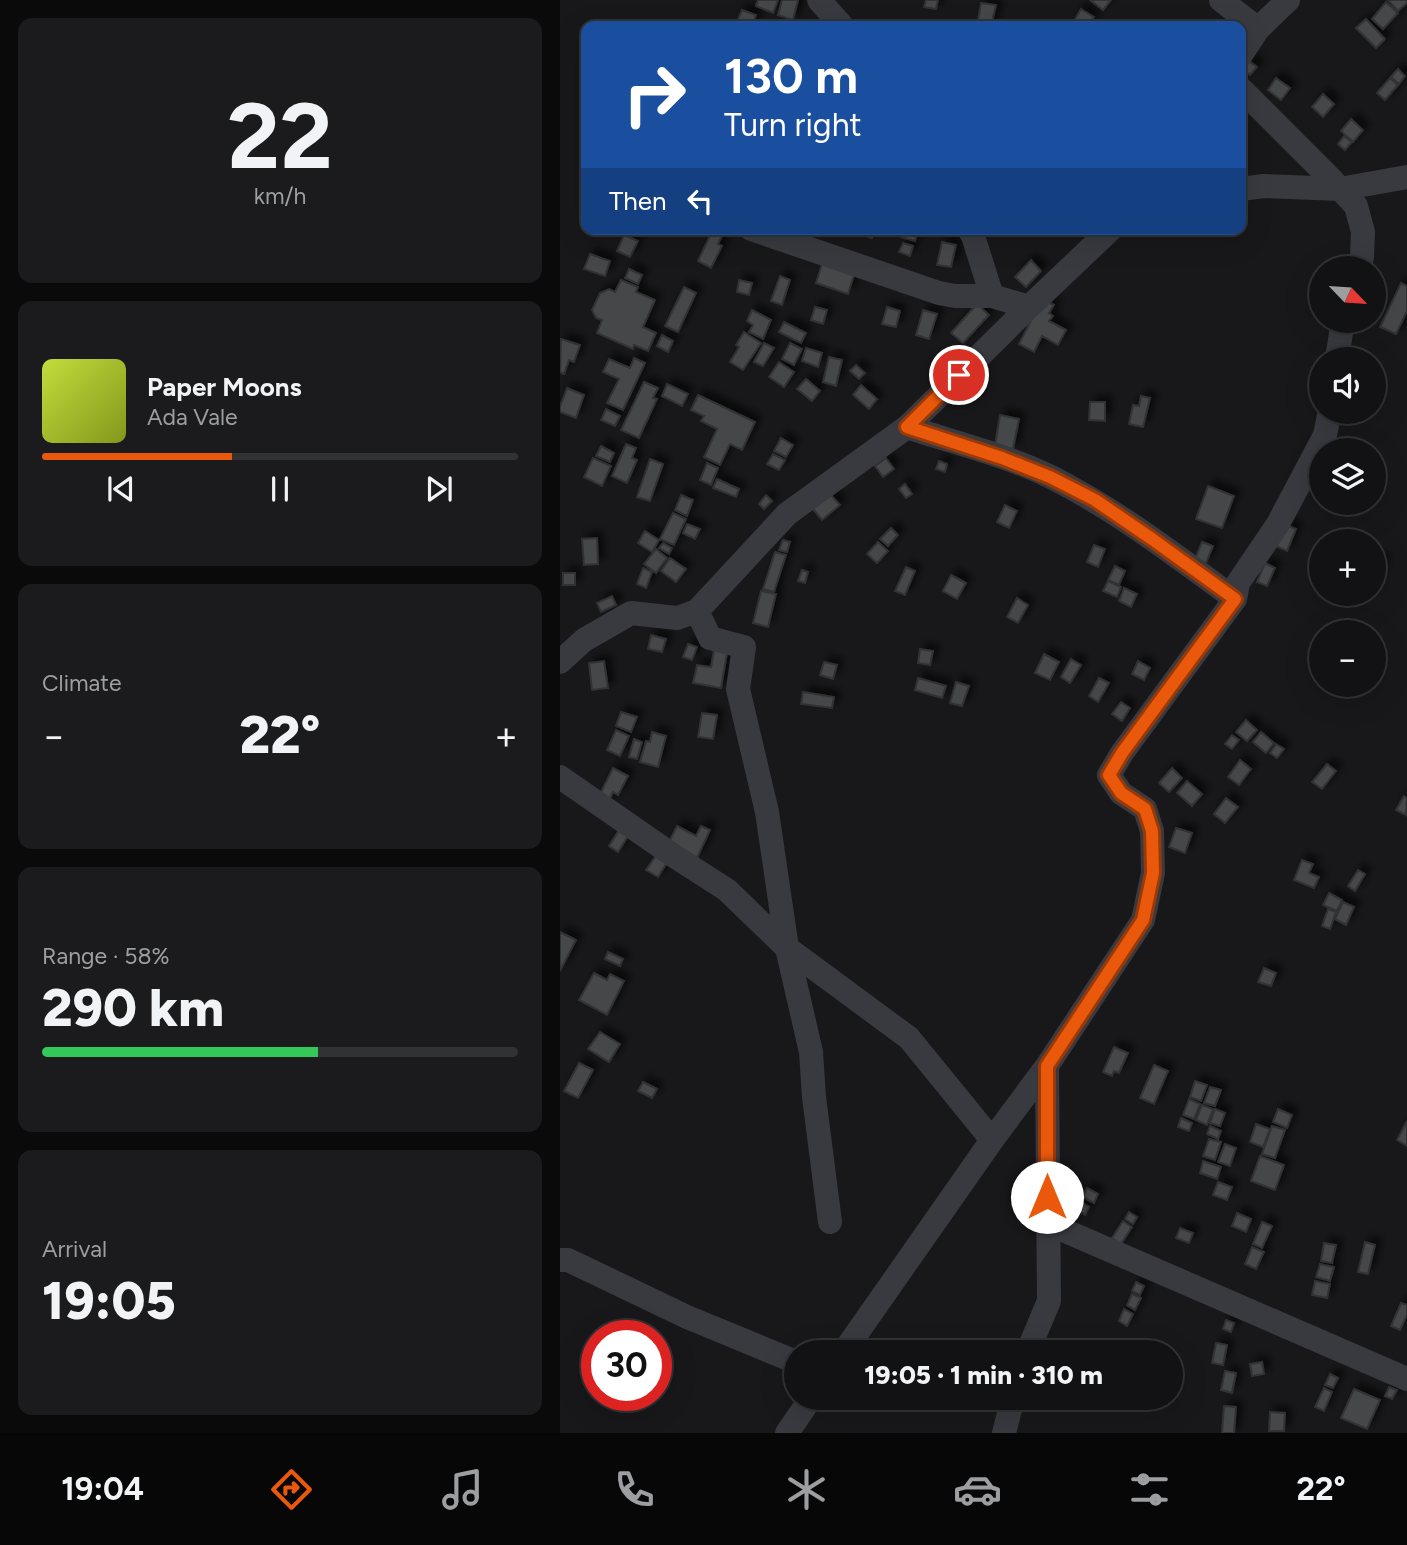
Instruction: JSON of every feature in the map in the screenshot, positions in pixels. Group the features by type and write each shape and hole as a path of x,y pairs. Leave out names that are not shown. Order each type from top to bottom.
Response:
{"street":[{"path":"819,0 838,21"},
{"path":"1221,0 1258,29"},
{"path":"1246,47 1258,29 1288,0"},
{"path":"1246,94 1356,206 1363,232 1362,256"},
{"path":"1246,188 1264,186 1340,189 1407,177"},
{"path":"769,235 939,293 992,296 1029,307"},
{"path":"972,235 992,296"},
{"path":"560,663 584,640 631,613 677,618 696,611 787,514 907,427 1105,235"},
{"path":"852,1340 1047,1066 1143,920 1153,873 1152,831 1145,809 1121,793 1109,775 1122,753 1235,599 1238,583 1278,524 1325,435 1327,424"},
{"path":"907,427 1002,458 1050,477 1095,500 1235,599"},
{"path":"696,611 710,638 744,647 738,689 767,812 788,947 811,1052 830,1223"},
{"path":"560,777 727,890 788,947 909,1038 992,1140"},
{"path":"1032,1340 1049,1301 1047,1066"},
{"path":"1047,1223 1407,1379"},
{"path":"560,1260 568,1260 687,1317 784,1357"},
{"path":"787,1433 803,1410"},
{"path":"1004,1433 1009,1410"}],"building":[{"path":"758,0 778,0 773,13 756,6"},
{"path":"782,0 798,0 793,20 778,15"},
{"path":"926,0 938,0 936,9 924,7"},
{"path":"1090,0 1111,0 1103,10"},
{"path":"1388,0 1407,0 1407,3 1398,11"},
{"path":"1386,2 1398,13 1383,29 1372,19"},
{"path":"981,3 996,5 992,21 978,21"},
{"path":"1081,9 1094,17 1091,21 1074,21"},
{"path":"742,10 756,15 754,21 737,21"},
{"path":"1366,19 1385,39 1376,48 1356,28"},
{"path":"1249,61 1257,67 1250,75 1246,72"},
{"path":"1398,69 1405,76 1399,84 1391,77"},
{"path":"1276,78 1290,88 1281,100 1268,90"},
{"path":"1390,78 1398,85 1385,100 1377,93"},
{"path":"1323,94 1334,104 1323,117 1312,107"},
{"path":"1351,119 1363,130 1353,142 1341,131"},
{"path":"1344,136 1352,142 1345,150 1338,144"},
{"path":"624,235 638,241 630,257 617,251"},
{"path":"710,235 722,236 718,244 722,246 711,268 698,261"},
{"path":"902,235 916,235 915,241"},
{"path":"942,242 956,245 951,267 937,265"},
{"path":"903,243 913,246 910,256 899,252"},
{"path":"590,254 610,261 605,276 584,269"},
{"path":"1031,260 1041,271 1026,287 1015,277"},
{"path":"822,264 854,275 848,294 816,283"},
{"path":"629,269 642,275 638,284 625,278"},
{"path":"780,276 790,280 782,305 771,301"},
{"path":"621,280 638,287 636,292 655,300 643,327 656,333 648,351 634,345 633,349 597,333 602,320 596,318 592,310 600,293 609,289 615,292"},
{"path":"739,280 752,283 749,295 737,292"},
{"path":"1401,283 1407,286 1407,311 1396,334 1386,330 1386,314"},
{"path":"684,287 696,293 678,332 665,326"},
{"path":"1042,299 1054,305 1049,313 1053,316 1049,321 1066,330 1058,345 1042,336 1034,352 1019,344"},
{"path":"977,304 989,315 963,343 951,333"},
{"path":"815,307 827,310 823,324 811,320"},
{"path":"887,307 900,311 896,327 882,324"},
{"path":"752,310 771,320 763,339 749,332 753,325 747,321"},
{"path":"923,310 937,314 929,339 916,335"},
{"path":"784,322 806,333 801,343 779,332"},
{"path":"744,332 761,343 743,370 730,362"},
{"path":"662,335 673,341 668,352 657,346"},
{"path":"561,339 580,345 574,362 569,360 564,374 560,372"},
{"path":"764,343 774,348 763,366 754,362"},
{"path":"790,343 802,349 794,365 782,359"},
{"path":"806,348 822,353 818,367 802,361"},
{"path":"829,357 842,360 836,386 823,382"},
{"path":"634,358 645,363 623,410 607,403 619,379 603,372 609,359 630,368"},
{"path":"779,362 794,372 784,387 769,377"},
{"path":"856,365 865,373 859,379 850,371"},
{"path":"806,379 820,391 812,401 797,389"},
{"path":"644,382 658,388 653,398 657,399 639,438 621,430"},
{"path":"667,384 688,394 682,406 662,396"},
{"path":"861,385 877,399 869,409 853,395"},
{"path":"567,388 584,395 576,418 560,412"},
{"path":"698,395 755,422 742,450 730,444 720,465 704,457 717,429 701,421 704,416 691,410"},
{"path":"1141,396 1150,398 1143,427 1129,424 1133,405 1139,406"},
{"path":"1090,402 1105,402 1105,421 1089,420"},
{"path":"606,409 620,416 615,426 601,420"},
{"path":"1000,415 1019,419 1013,449 995,445"},
{"path":"781,438 793,445 786,457 774,451"},
{"path":"626,444 636,448 632,458 637,460 627,483 612,476"},
{"path":"601,446 614,453 610,462 596,456"},
{"path":"773,454 785,460 779,470 767,464"},
{"path":"593,458 611,466 602,486 584,477"},
{"path":"886,458 894,469 883,477 875,466"},
{"path":"650,459 663,464 650,501 637,497"},
{"path":"939,461 947,464 945,472 936,469"},
{"path":"707,463 718,468 711,485 700,480"},
{"path":"717,479 739,489 736,497 713,488"},
{"path":"905,484 912,494 906,498 899,489"},
{"path":"1208,486 1234,496 1222,528 1196,519"},
{"path":"830,494 840,505 822,520 812,508"},
{"path":"681,495 693,500 687,516 675,510"},
{"path":"766,495 772,501 764,509 759,504"},
{"path":"1005,505 1017,511 1009,528 997,522"},
{"path":"673,513 686,519 674,545 660,539"},
{"path":"687,524 700,529 695,539 683,533"},
{"path":"1284,524 1296,529 1287,551 1276,546"},
{"path":"891,528 898,535 888,546 880,539"},
{"path":"645,531 659,540 652,552 638,543"},
{"path":"597,538 598,564 584,565 582,539"},
{"path":"783,540 790,542 787,552 779,550"},
{"path":"878,542 888,551 877,563 867,554"},
{"path":"1202,542 1213,546 1206,563 1195,559"},
{"path":"663,543 672,548 669,554 659,548"},
{"path":"1094,545 1105,549 1098,567 1087,562"},
{"path":"656,549 667,558 656,573 644,564"},
{"path":"775,552 786,555 774,592 763,589"},
{"path":"670,558 686,569 676,582 661,571"},
{"path":"1265,563 1275,568 1267,586 1257,582"},
{"path":"1115,566 1125,571 1119,585 1108,580"},
{"path":"906,567 915,571 905,595 895,591"},
{"path":"643,568 652,572 646,588 637,584"},
{"path":"802,570 808,572 805,583 798,581"},
{"path":"563,573 575,573 575,585 563,585"},
{"path":"951,575 966,583 957,599 943,591"},
{"path":"1108,581 1121,587 1117,597 1103,591"},
{"path":"1124,588 1137,594 1131,607 1119,601"},
{"path":"761,591 776,594 768,627 753,623"},
{"path":"612,596 616,605 601,612 597,603"},
{"path":"1017,598 1028,605 1018,623 1007,617"},
{"path":"651,635 666,639 662,652 648,649"},
{"path":"688,644 697,647 692,660 683,657"},
{"path":"920,649 933,651 930,665 918,663"},
{"path":"714,650 727,653 721,688 693,683 697,665 711,667"},
{"path":"1044,654 1059,662 1050,680 1035,673"},
{"path":"1071,659 1081,665 1070,683 1061,677"},
{"path":"604,661 608,688 592,690 589,663"},
{"path":"1138,661 1150,668 1144,680 1132,674"},
{"path":"824,662 837,665 833,679 820,675"},
{"path":"918,678 946,686 942,698 915,690"},
{"path":"1099,678 1109,683 1098,702 1089,696"},
{"path":"956,682 969,686 962,706 950,703"},
{"path":"803,692 834,697 832,708 801,704"},
{"path":"1121,702 1130,708 1122,721 1112,714"},
{"path":"621,712 637,717 631,732 616,726"},
{"path":"702,713 717,715 713,739 698,737"},
{"path":"1246,720 1257,730 1247,741 1236,732"},
{"path":"616,730 629,736 620,756 607,750"},
{"path":"652,732 666,736 658,767 640,762 646,741 650,742"},
{"path":"1261,732 1274,743 1266,753 1253,742"},
{"path":"1232,735 1239,740 1232,749 1225,744"},
{"path":"634,739 642,742 637,759 629,757"},
{"path":"1276,744 1284,749 1277,758 1270,753"},
{"path":"1240,760 1251,769 1239,785 1228,777"},
{"path":"1327,764 1336,771 1322,789 1312,782"},
{"path":"613,768 628,776 618,795 613,792 608,803 598,798"},
{"path":"1172,768 1182,778 1169,792 1159,783"},
{"path":"1187,781 1202,794 1192,806 1177,793"},
{"path":"1404,796 1407,798 1406,815 1396,810"},
{"path":"1226,798 1238,807 1225,823 1214,814"},
{"path":"677,826 696,836 701,826 710,830 697,858 668,844"},
{"path":"621,827 630,833 618,852 609,846"},
{"path":"1176,828 1192,833 1185,853 1169,847"},
{"path":"659,851 670,858 658,877 646,870"},
{"path":"1302,860 1313,864 1309,873 1319,877 1314,888 1294,880"},
{"path":"1358,870 1365,874 1355,891 1348,886"},
{"path":"1329,893 1342,900 1337,911 1323,905"},
{"path":"1343,902 1354,907 1346,925 1335,919"},
{"path":"1328,909 1336,912 1330,929 1322,926"},
{"path":"560,932 576,940 560,971"},
{"path":"608,952 623,959 620,966 605,959"},
{"path":"1264,968 1276,973 1271,986 1258,982"},
{"path":"594,973 607,980 610,974 624,981 607,1015 579,1000"},
{"path":"600,1032 620,1044 609,1062 588,1049"},
{"path":"1114,1047 1128,1053 1119,1073 1114,1071 1112,1076 1103,1072"},
{"path":"579,1063 593,1070 578,1098 564,1091"},
{"path":"1154,1065 1168,1071 1154,1104 1140,1098"},
{"path":"1195,1081 1207,1085 1201,1101 1190,1097"},
{"path":"643,1082 657,1089 652,1098 638,1091"},
{"path":"1210,1087 1221,1090 1215,1106 1204,1103"},
{"path":"1189,1099 1200,1104 1194,1119 1183,1115"},
{"path":"1202,1105 1213,1109 1207,1125 1196,1120"},
{"path":"1215,1109 1225,1113 1220,1126 1210,1123"},
{"path":"1278,1109 1292,1115 1287,1128 1273,1122"},
{"path":"1181,1118 1192,1123 1189,1131 1178,1127"},
{"path":"1407,1121 1407,1146 1397,1140"},
{"path":"1256,1124 1270,1129 1263,1147 1250,1142"},
{"path":"1210,1126 1221,1131 1218,1139 1207,1134"},
{"path":"1272,1126 1285,1130 1275,1158 1262,1154"},
{"path":"1209,1139 1221,1142 1215,1160 1203,1156"},
{"path":"1225,1144 1236,1148 1230,1166 1218,1162"},
{"path":"1260,1156 1284,1165 1275,1190 1251,1181"},
{"path":"1203,1161 1221,1167 1217,1179 1200,1173"},
{"path":"1218,1182 1232,1187 1227,1200 1213,1195"},
{"path":"1087,1188 1098,1194 1094,1203 1082,1197"},
{"path":"1079,1201 1089,1207 1085,1215 1075,1208"},
{"path":"1129,1212 1137,1217 1133,1224 1125,1219"},
{"path":"1237,1213 1251,1219 1246,1232 1232,1226"},
{"path":"1123,1221 1132,1227 1121,1244 1112,1238"},
{"path":"1262,1222 1272,1226 1262,1248 1253,1244"},
{"path":"1180,1228 1193,1233 1189,1243 1176,1238"},
{"path":"1365,1242 1375,1245 1368,1274 1358,1272"},
{"path":"1324,1243 1336,1245 1332,1263 1321,1261"},
{"path":"1252,1247 1264,1252 1256,1269 1245,1264"},
{"path":"1320,1264 1334,1267 1330,1281 1316,1277"},
{"path":"1315,1281 1330,1284 1327,1298 1312,1295"},
{"path":"1136,1282 1144,1286 1140,1295 1132,1291"},
{"path":"1132,1294 1141,1298 1135,1310 1127,1305"},
{"path":"1401,1303 1407,1305 1407,1315 1400,1330 1391,1326"},
{"path":"1124,1309 1133,1314 1127,1326 1119,1321"},
{"path":"1226,1320 1234,1323 1231,1332 1223,1329"},
{"path":"1216,1343 1227,1345 1223,1365 1212,1363"},
{"path":"1262,1362 1264,1374 1252,1376 1250,1364"},
{"path":"1225,1371 1236,1373 1232,1393 1221,1390"},
{"path":"1330,1374 1338,1378 1333,1388 1325,1385"},
{"path":"1389,1387 1397,1390 1392,1399 1385,1396"},
{"path":"1324,1388 1332,1392 1324,1411 1315,1407"},
{"path":"1354,1389 1380,1400 1367,1429 1341,1418"},
{"path":"1224,1406 1236,1407 1234,1433 1222,1433"},
{"path":"1270,1412 1285,1413 1284,1431 1269,1431"}],"route":[{"path":"959,375 907,427 1002,458 1050,477 1095,500 1235,599 1122,753 1109,775 1121,793 1145,809 1152,831 1153,873 1143,920 1047,1066 1047,1197"}]}
